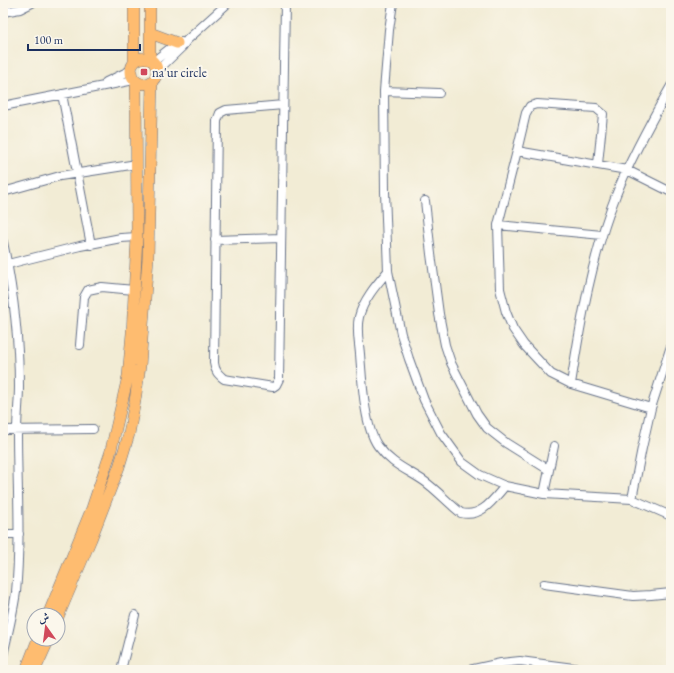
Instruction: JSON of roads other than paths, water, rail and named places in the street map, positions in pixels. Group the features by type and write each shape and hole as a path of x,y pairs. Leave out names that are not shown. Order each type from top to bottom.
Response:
{"main road":[{"path":"51,607 92,508 110,454 128,376 132,333 137,237 134,3"},
{"path":"134,74 144,85 152,82 156,77 150,33 150,3"},
{"path":"150,33 182,42"},
{"path":"134,74 139,60 145,58 154,64"},
{"path":"62,607 119,467 129,434 135,400 140,366 148,258 152,82"},
{"path":"26,670 35,647"},
{"path":"35,670 45,647"}],"street":[{"path":"3,12 20,8 32,3"},
{"path":"154,64 228,3"},
{"path":"282,105 226,110 220,113 217,121 215,370 224,380 273,387 279,379 282,105 285,3"},
{"path":"392,3 384,91 388,271 400,328 409,359 424,400 441,433 462,462 480,475 505,486 544,494 632,499 671,516"},
{"path":"3,106 98,86 134,74"},
{"path":"571,384 583,311 602,235 626,170 671,86"},
{"path":"384,91 439,93"},
{"path":"62,94 91,244"},
{"path":"598,164 603,114 596,108 537,104 530,106 526,113 498,225 500,289 506,312 513,329 524,345 551,374 571,384 652,408"},
{"path":"517,151 626,170 671,192"},
{"path":"3,192 60,176 136,164"},
{"path":"425,200 439,314 445,345 451,363 477,414 487,428 506,443 549,470"},
{"path":"498,225 602,235"},
{"path":"5,265 80,246 121,238 137,237"},
{"path":"215,240 281,238"},
{"path":"3,242 5,265 14,306 18,350 19,401 17,430 19,534 14,607 3,655"},
{"path":"388,271 368,297 362,307 359,318 358,334 366,407 377,445 390,461 424,481 461,512 467,514 474,514 482,510 491,503 505,486"},
{"path":"80,346 84,297 88,290 102,287 134,290"},
{"path":"632,499 652,408 671,346"},
{"path":"3,430 93,429"},
{"path":"544,494 554,446"},
{"path":"3,534 19,534"},
{"path":"544,584 633,596 651,596 671,593"},
{"path":"121,670 135,615"},
{"path":"469,670 501,663 520,661 558,668 589,670"}],"place":[{"name":"na'ur circle","path":"144,72"}]}
